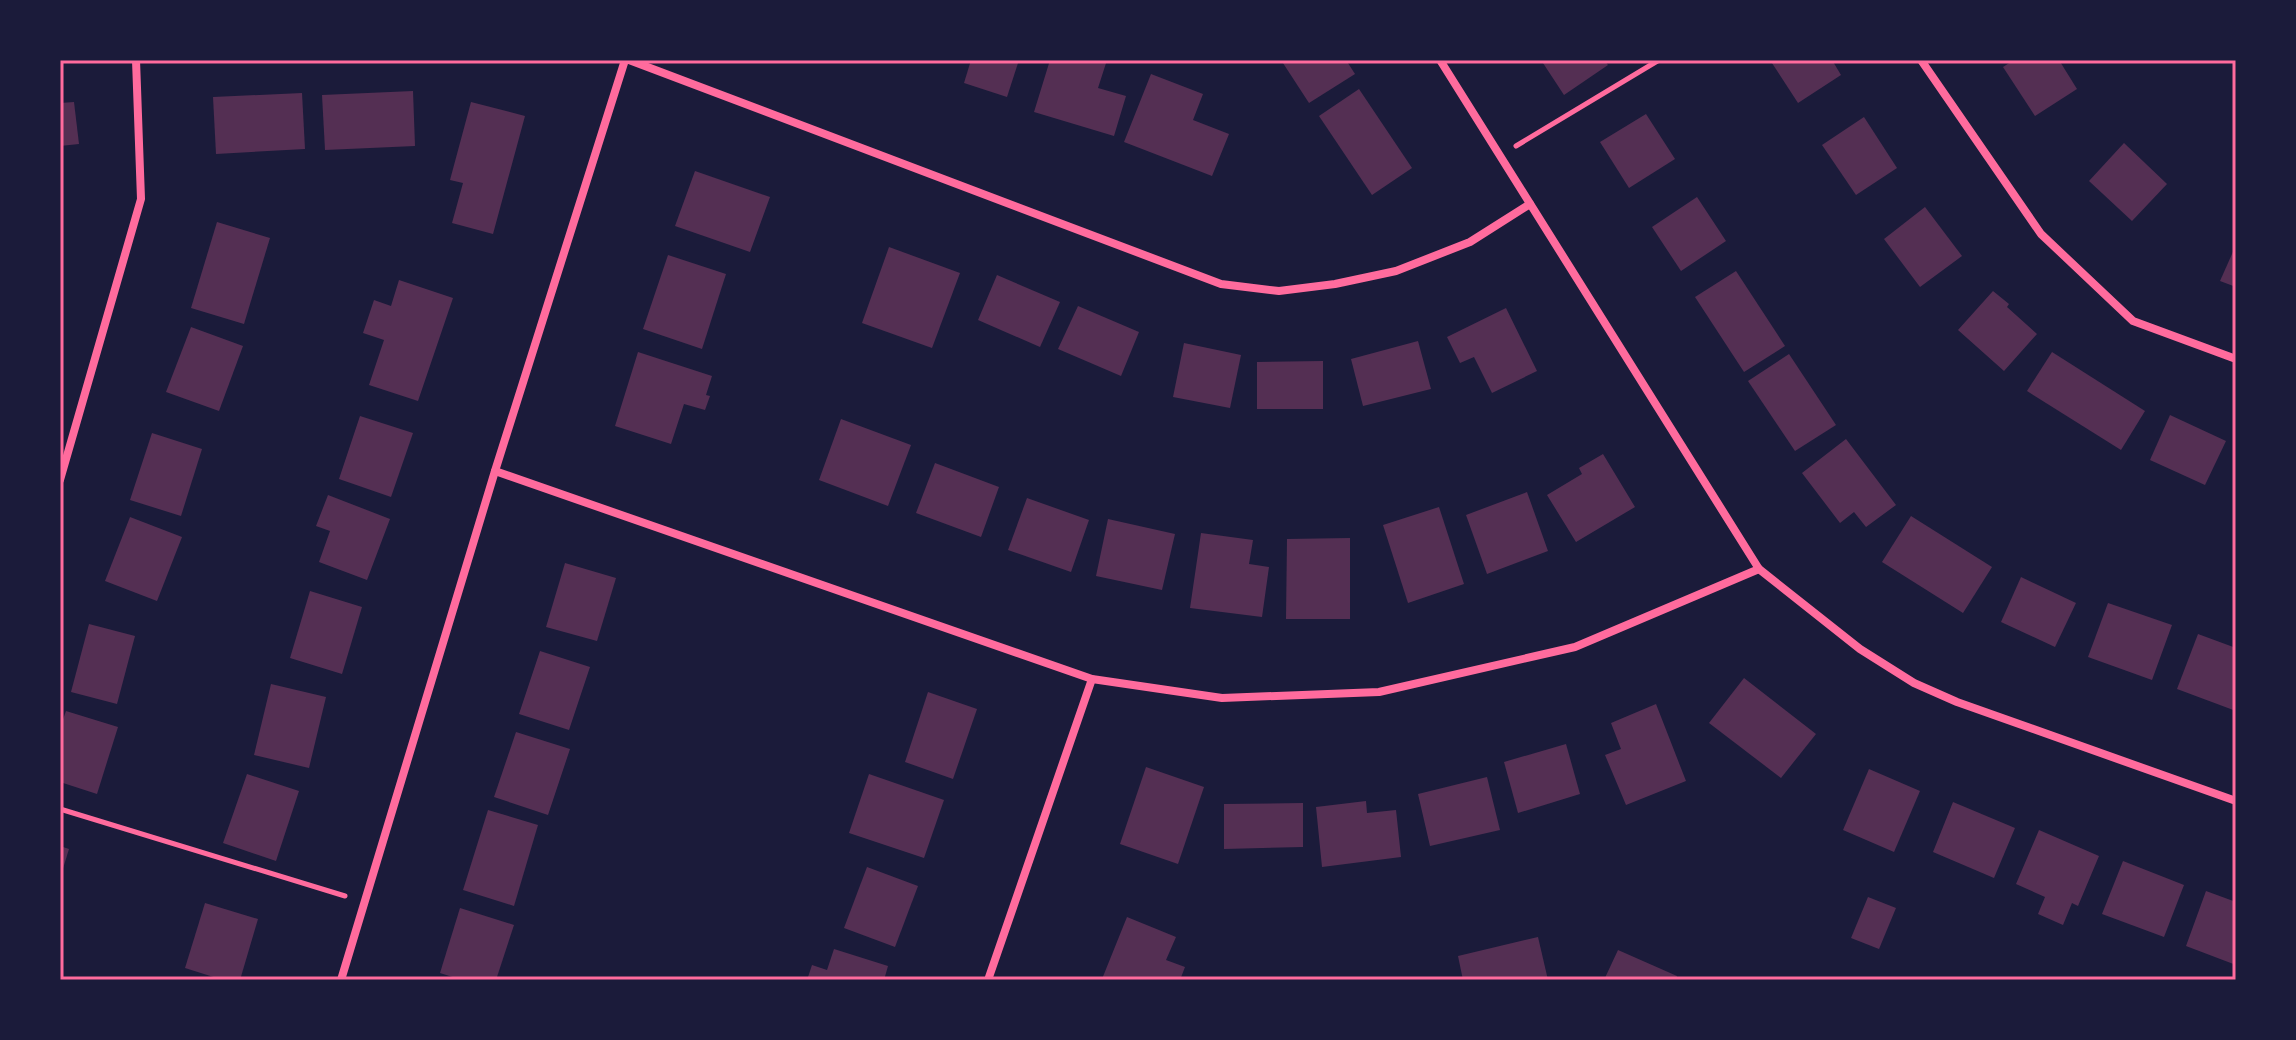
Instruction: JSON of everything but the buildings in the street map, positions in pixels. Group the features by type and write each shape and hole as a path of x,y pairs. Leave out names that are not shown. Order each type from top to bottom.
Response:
{"street":[{"path":"60,480 141,199 136,60"},
{"path":"341,980 495,471 627,60 1221,284 1279,291 1335,284 1396,271 1470,242 1530,204"},
{"path":"1440,60 1759,569 1860,649 1914,683 1957,702 2236,801"},
{"path":"1921,60 2041,234 2133,321 2236,359"},
{"path":"495,471 1092,679 1222,698 1379,692 1575,647 1759,569"},
{"path":"988,980 1092,679"}],"path":[{"path":"1500,156 1659,60"},
{"path":"60,809 366,902"}]}
